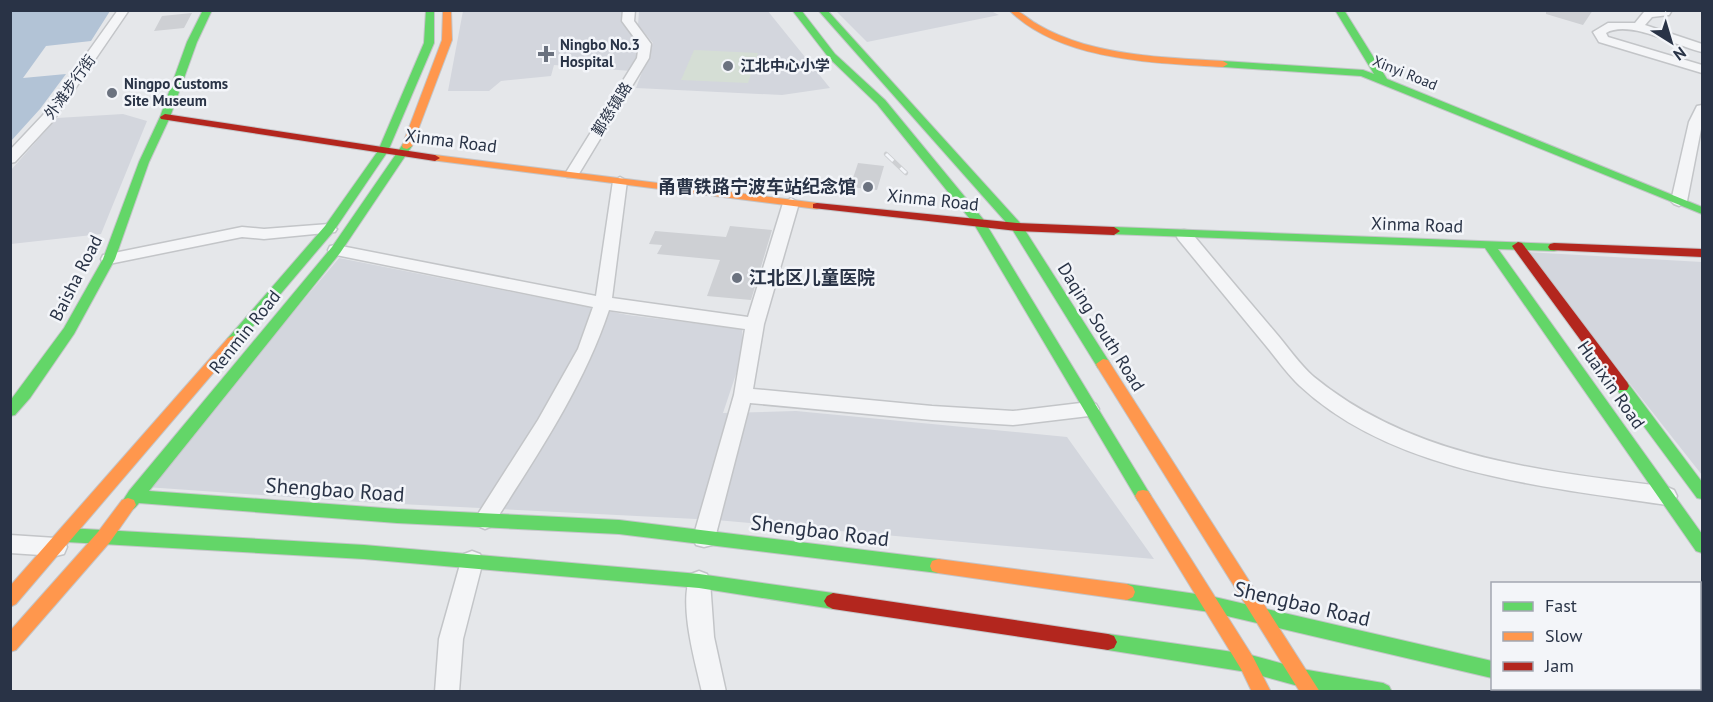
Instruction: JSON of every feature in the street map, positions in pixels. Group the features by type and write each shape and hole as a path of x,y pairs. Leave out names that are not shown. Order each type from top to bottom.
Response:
{"main road":[{"name":"Baisha Road","path":"10,411 25,394 69,332 109,259 144,162 165,117 192,42 208,10"},
{"name":"Renmin Road","path":"10,599 329,229 383,151 429,43 430,10"},
{"name":"Renmin Road","path":"10,644 104,537 134,496 336,250 404,153 447,40 447,10"},
{"path":"796,10 832,56 881,102 979,222 1089,408 1247,663 1262,692"},
{"name":"Daqing South Road","path":"822,10 1017,227 1311,692"},
{"name":"Xinyi Road","path":"1013,10 1039,29 1084,47 1114,53 1178,61 1363,73 1702,211"},
{"path":"1326,10 1363,73"},
{"path":"1339,10 1384,82"},
{"name":"Xinma Road","path":"165,117 383,151 791,203 1017,227 1702,254"},
{"name":"Huaixin Road","path":"1489,245 1702,546"},
{"name":"Huaixin Road","path":"1518,246 1702,493"},
{"name":"Shengbao Road","path":"134,496 397,516 619,527 1042,579 1210,604 1260,614 1491,670"},
{"path":"61,541 104,537 472,561 699,581 1247,663 1302,678 1383,692"}],"street":[{"name":"外滩步行街","path":"10,159 48,118 124,10"},
{"name":"鄞慈镇路","path":"572,174 643,58 645,44 628,21 628,10"},
{"path":"1633,10 1648,14 1665,13 1667,10"},
{"path":"1638,27 1648,14"},
{"path":"1702,48 1638,27 1608,27 1599,32 1603,39 1626,48 1702,69"},
{"path":"1679,201 1696,122 1702,109"},
{"path":"485,520 545,425 582,358 603,303 620,181"},
{"path":"704,538 742,395 755,324 791,203"},
{"path":"109,259 242,232 264,234 329,229"},
{"path":"1184,235 1306,381 1326,398 1375,428 1436,454 1494,470 1667,496"},
{"path":"336,250 603,303 755,324"},
{"path":"742,395 932,413 1013,418 1089,408"},
{"path":"10,544 61,541"},
{"path":"447,692 451,639 472,561"},
{"path":"699,581 697,606 714,692"}],"shaded area":[{"name":"江北中心小学","path":"767,10 830,88 782,95 636,88 653,43 638,25 639,11"},
{"name":"Ningbo No.3 Hospital","path":"463,11 625,11 642,44 631,71 554,65 551,76 501,81 489,91 448,91"},
{"path":"836,11 991,11 999,15 867,42"},
{"path":"694,50 758,53 748,83 681,80"},
{"path":"123,114 147,121 101,234 11,244 11,170 57,118"},
{"path":"1526,252 1702,262 1702,475"},
{"path":"339,258 628,315 742,329 743,353 723,413 796,411 1067,437 1154,559 716,520 360,502 146,487"}],"water":[{"path":"11,10 110,11 91,41 46,46 23,78 66,74 40,109 11,141"}],"building":[{"path":"1546,10 1593,10 1583,25 1546,14"},
{"path":"192,13 184,28 154,31 162,16"},
{"path":"858,163 884,166 877,190 850,187"},
{"name":"江北区儿童医院","path":"730,226 772,230 751,300 707,296 720,260 657,254 662,245 649,244 655,231 726,237"}],"railway":[{"path":"886,154 906,173"}],"traffic: fast":[{"path":"10,411 25,394 69,331 109,259 144,162 165,117 192,42 208,10"},
{"path":"233,341 329,229 383,151 429,43 430,10"},
{"path":"796,10 832,56 881,102 979,222 1143,496"},
{"path":"822,10 1017,227 1103,364"},
{"path":"1339,10 1384,82"},
{"path":"1223,64 1363,73 1702,211"},
{"path":"128,505 336,250 407,146"},
{"path":"1114,231 1554,247"},
{"path":"1489,245 1702,546"},
{"path":"1622,386 1702,493"},
{"path":"134,496 397,516 619,527 938,566"},
{"path":"67,535 364,552 699,581 833,601"},
{"path":"1127,592 1210,604 1491,670"},
{"path":"1108,642 1247,663 1302,678 1383,692"}],"traffic: slow":[{"path":"407,146 447,40 447,10"},
{"path":"1013,10 1033,25 1056,37 1083,46 1141,57 1223,64"},
{"path":"435,158 817,206"},
{"path":"10,599 233,341"},
{"path":"1103,364 1311,692"},
{"path":"1143,496 1247,663 1262,692"},
{"path":"10,644 104,537 128,505"},
{"path":"938,566 1127,592"},
{"path":"1596,690 1604,692"}],"traffic: jam":[{"path":"165,117 435,158"},
{"path":"817,206 1017,227 1114,231"},
{"path":"1518,246 1622,386"},
{"path":"1554,247 1702,253"},
{"path":"833,601 1108,642"}],"place":[{"name":"Ningbo No.3 Hospital","path":"546,54"},
{"name":"江北中心小学","path":"728,66"},
{"name":"Ningpo Customs Site Museum","path":"112,93"},
{"name":"甬曹铁路宁波车站纪念馆","path":"868,187"},
{"name":"江北区儿童医院","path":"737,278"}]}
